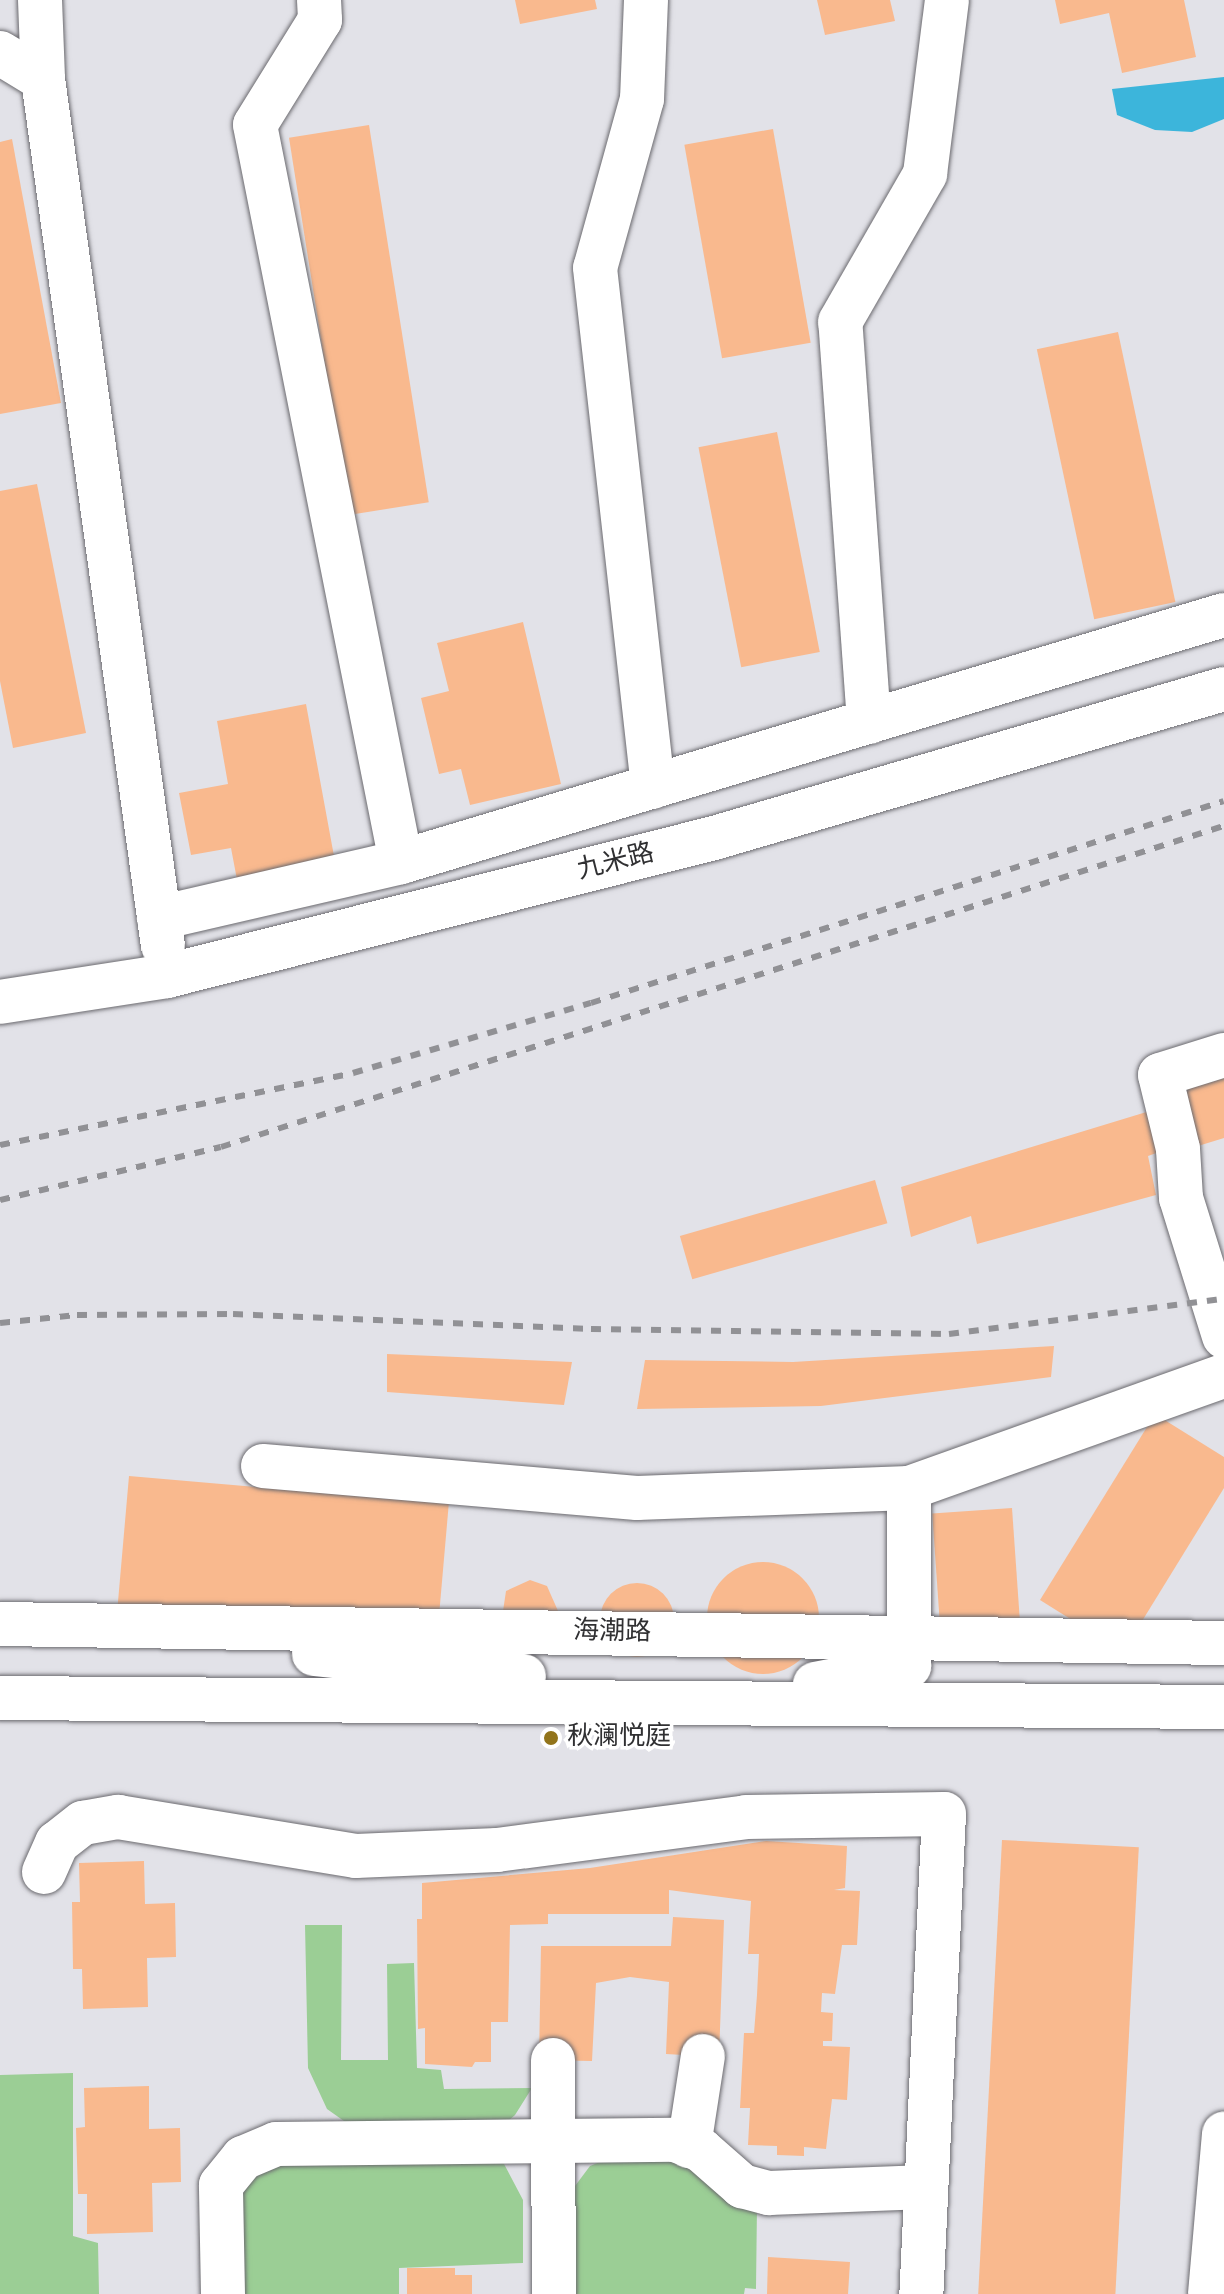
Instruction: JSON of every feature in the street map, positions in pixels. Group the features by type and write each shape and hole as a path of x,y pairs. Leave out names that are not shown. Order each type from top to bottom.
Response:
{"street":[{"path":"40,0 43,79 167,976"},
{"path":"319,0 320,20 255,125 401,862"},
{"path":"646,0 642,99 595,268 653,787"},
{"path":"869,722 840,322 925,174 947,0"},
{"path":"0,53 43,79"},
{"path":"159,918 401,862 1224,615"},
{"name":"九米路","path":"0,1002 167,976 714,838 1224,689"},
{"path":"1224,1055 1160,1075 1178,1149 1181,1198 1224,1336"},
{"path":"263,1466 637,1498 909,1488 1224,1376"},
{"path":"163,1646 303,1653 761,1694 909,1666 909,1488"},
{"name":"海潮路","path":"0,1624 1224,1643"},
{"path":"0,1698 1224,1707"},
{"path":"44,1872 57,1843 83,1823 118,1817 356,1856 497,1850 746,1817 944,1814 921,2294"},
{"path":"689,2146 703,2056"},
{"path":"553,2060 554,2294"},
{"path":"1210,2294 1224,2134"},
{"path":"223,2294 221,2185 243,2158 286,2143 675,2140 689,2146 742,2186 769,2193 926,2187"}],"green space":[{"path":"305,1925 342,1925 341,2060 388,2060 387,1964 414,1963 417,2068 441,2070 444,2089 532,2088 515,2115 502,2126 351,2126 327,2109 308,2068"},
{"path":"73,2073 73,2236 98,2243 99,2294 0,2294 0,2075"},
{"path":"684,2158 757,2206 756,2289 745,2288 744,2294 568,2294 569,2194 590,2166 607,2159"},
{"path":"503,2162 523,2200 523,2263 399,2268 399,2294 236,2294 234,2207 246,2185 266,2166"}],"water":[{"path":"1224,77 1224,119 1192,132 1155,130 1117,115 1112,89"}],"building":[{"path":"515,0 595,0 597,9 520,24"},
{"path":"817,0 890,0 895,21 825,35"},
{"path":"1055,0 1184,0 1196,57 1122,73 1109,13 1060,24"},
{"path":"369,125 429,502 349,515 289,138"},
{"path":"773,129 811,343 722,358 684,145"},
{"path":"12,139 61,403 0,414 0,142"},
{"path":"1118,332 1175,602 1094,619 1037,349"},
{"path":"777,432 820,652 741,667 698,447"},
{"path":"37,484 86,733 13,748 0,681 0,491"},
{"path":"523,622 561,784 470,805 461,769 439,774 421,698 449,691 437,643"},
{"path":"306,704 336,867 238,885 231,848 191,855 179,793 228,784 217,721"},
{"path":"1224,1078 1224,1138 1198,1146 1181,1091"},
{"path":"1153,1110 1162,1151 1148,1156 1156,1195 977,1244 971,1216 911,1237 901,1187"},
{"path":"875,1180 887,1223 692,1279 680,1236"},
{"path":"1054,1346 1051,1377 821,1406 637,1409 645,1360 793,1362"},
{"path":"387,1354 572,1362 564,1405 387,1392"},
{"path":"1155,1414 1224,1457 1224,1488 1123,1652 1040,1600"},
{"path":"129,1476 449,1504 437,1636 117,1608"},
{"path":"1012,1508 1022,1653 942,1658 932,1514"},
{"path":"763,1562 784,1567 802,1579 814,1597 819,1618 814,1639 802,1657 784,1669 763,1674 742,1669 724,1657 712,1639 707,1618 712,1597 724,1579 742,1567"},
{"path":"530,1580 547,1586 558,1611 502,1618 506,1591"},
{"path":"630,1583 644,1583 658,1589 668,1599 674,1620 668,1641 658,1651 644,1657 630,1657 616,1651 606,1641 600,1627 600,1613 606,1599 616,1589"},
{"path":"1002,1840 1139,1847 1115,2294 978,2294"},
{"path":"766,1841 847,1846 845,1888 834,1890 860,1891 857,1945 842,1945 835,1994 822,1993 821,2012 833,2013 832,2041 823,2041 823,2046 850,2047 847,2100 832,2099 826,2149 804,2147 804,2156 777,2155 777,2146 748,2145 750,2108 740,2108 744,2033 754,2033 759,1954 748,1954 751,1901 669,1890 669,1914 548,1914 548,1924 510,1925 508,2022 491,2022 491,2062 475,2062 472,2067 425,2064 425,2028 418,2029 417,1919 422,1919 422,1883 590,1868"},
{"path":"144,1861 145,1904 175,1903 176,1957 147,1958 148,2007 83,2009 82,1969 73,1969 72,1902 80,1902 79,1863"},
{"path":"673,1917 724,1920 719,2057 666,2054 669,1982 630,1977 596,1983 592,2061 539,2060 541,1946 671,1946"},
{"path":"149,2086 149,2129 180,2128 181,2182 152,2183 153,2232 87,2234 87,2194 78,2194 76,2128 85,2127 84,2088"},
{"path":"768,2257 850,2262 848,2294 767,2294"},
{"path":"407,2268 455,2268 455,2275 472,2275 472,2294 407,2294"}],"railway":[{"path":"0,1145 353,1073 591,1003 1224,801"},
{"path":"0,1200 221,1147 1224,826"},
{"path":"0,1323 77,1315 233,1314 591,1329 949,1334 1224,1299"}],"place":[{"name":"秋澜悦庭","path":"551,1738"}]}
